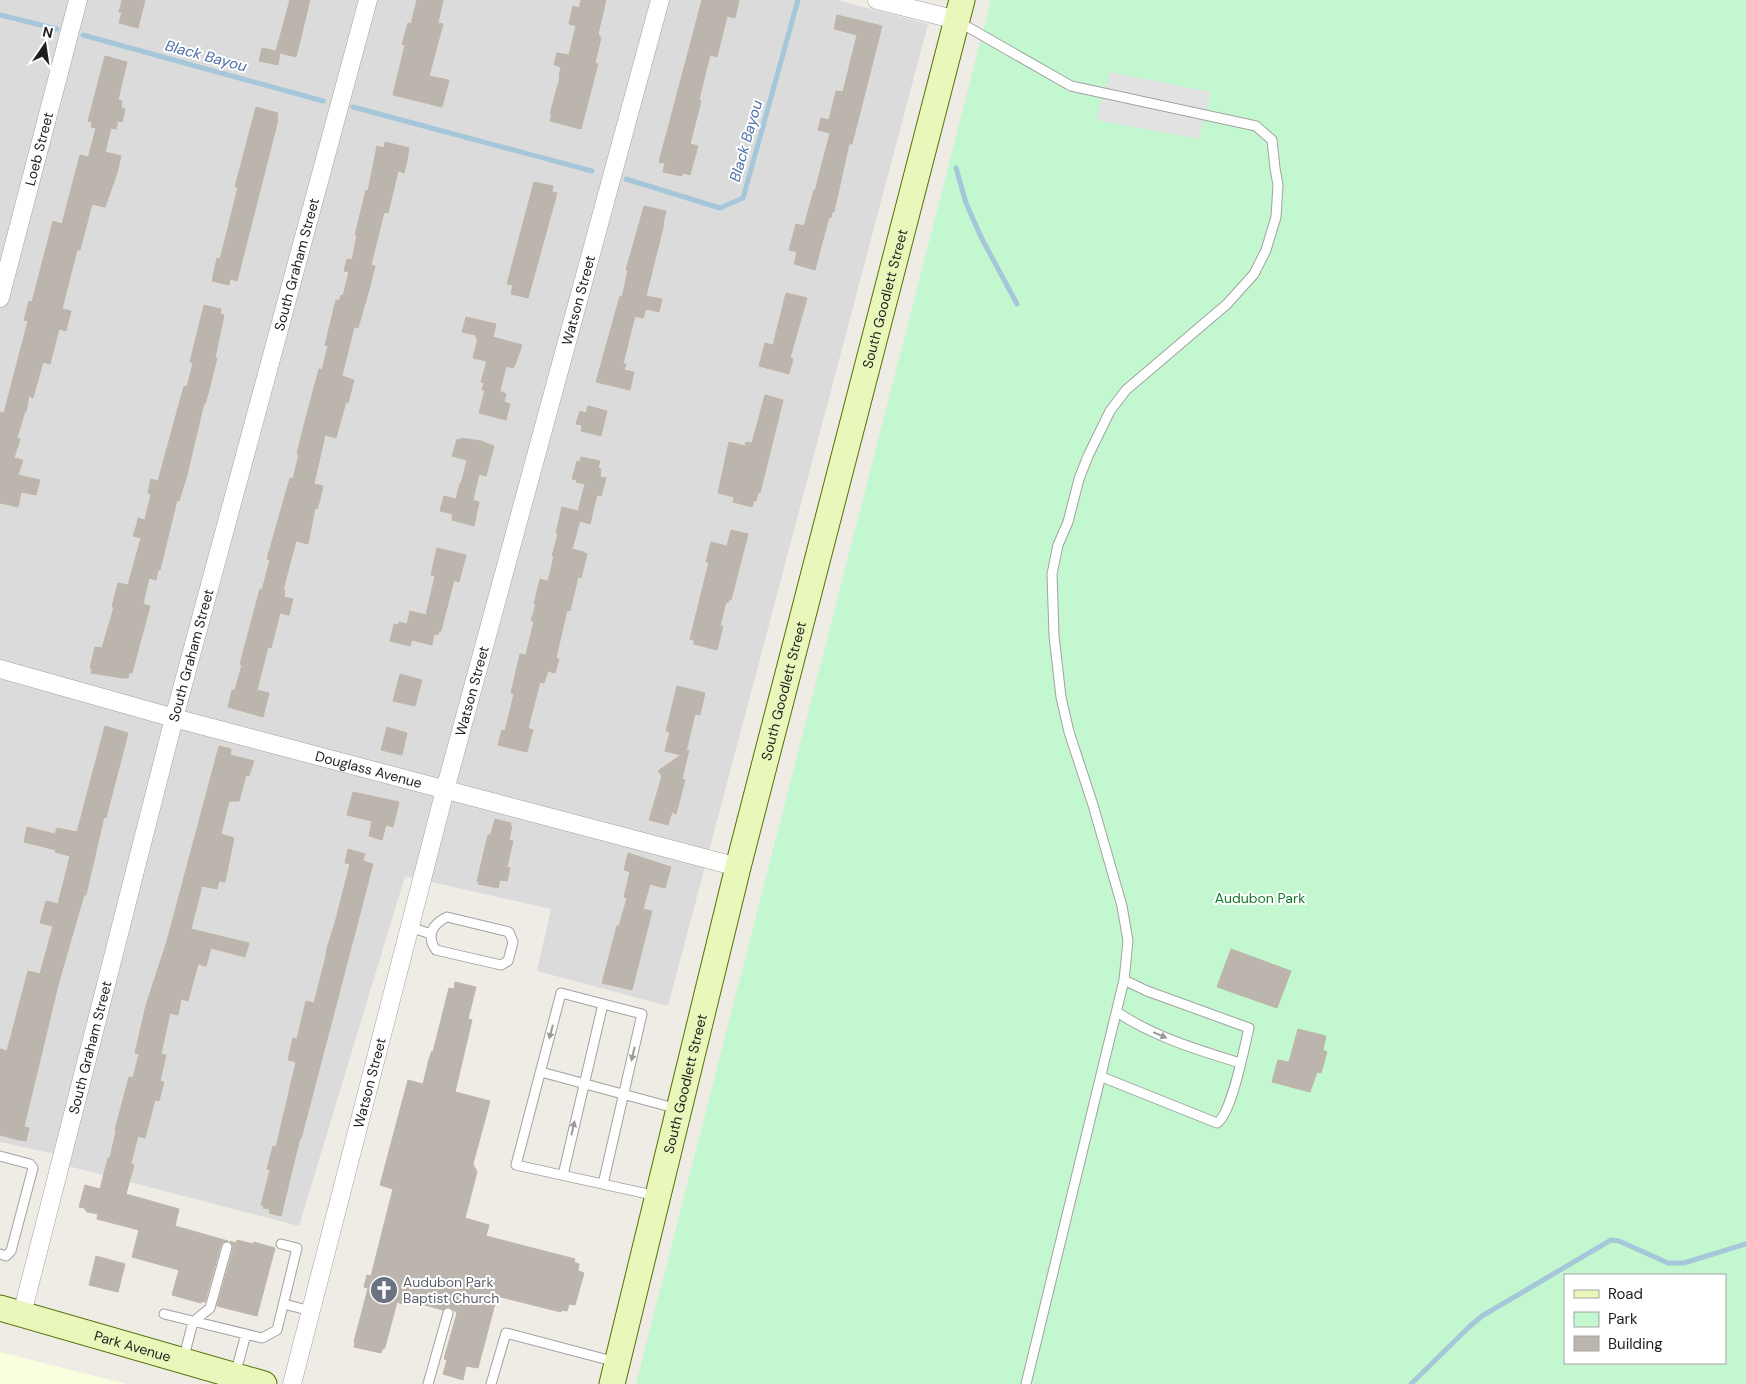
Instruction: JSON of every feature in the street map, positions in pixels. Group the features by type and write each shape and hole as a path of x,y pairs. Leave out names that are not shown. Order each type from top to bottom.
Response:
{"main road":[{"name":"South Goodlett Street","path":"615,1373 738,867 960,10"},
{"name":"Park Avenue","path":"11,1311 264,1384"}],"street":[{"name":"Loeb Street","path":"0,298 78,0"},
{"name":"South Graham Street","path":"11,1311 368,0"},
{"name":"Watson Street","path":"292,1384 445,790 660,0"},
{"path":"877,0 960,10"},
{"name":"Douglass Avenue","path":"0,669 174,718 738,867"}],"lane":[{"path":"960,10 1071,86 1256,126 1272,140 1278,185 1276,217 1266,250 1254,274 1227,304 1126,390 1110,411 1079,479 1068,522 1058,545 1052,574 1054,636 1061,697 1069,732 1093,805 1122,906 1128,941 1124,980 1117,1012 1026,1384"},
{"path":"447,917 509,932 513,942 508,961 500,965 436,950 431,943 431,934 438,921 447,917"},
{"path":"410,927 431,934"},
{"path":"1102,1076 1216,1123 1221,1120 1228,1106 1240,1063 1248,1028 1147,991 1124,980"},
{"path":"604,1184 642,1014 561,993 516,1165 657,1196"},
{"path":"563,1175 603,1004"},
{"path":"1117,1012 1160,1036 1240,1063"},
{"path":"540,1072 678,1109"},
{"path":"0,1156 30,1164 33,1168 11,1251 6,1256 0,1254"},
{"path":"164,1314 262,1338 277,1330 297,1248 281,1244"},
{"path":"183,1360 193,1322 210,1308 227,1247"},
{"path":"284,1304 311,1311"},
{"path":"428,1384 448,1314"},
{"path":"491,1384 506,1333 615,1373"},
{"path":"235,1376 246,1334"}],"shaded area":[{"path":"0,0 837,0 928,24 668,1006 537,971 551,909 405,876 299,1226 68,1166 69,1157 0,1142"},
{"path":"1110,72 1211,92 1199,139 1096,120"},
{"path":"0,1352 127,1384 0,1384"}],"green space":[{"name":"Audubon Park","path":"991,0 1746,0 1746,1384 636,1384"}],"building":[{"path":"122,0 145,0 138,28 119,23 122,12 119,12"},
{"path":"290,0 310,0 296,57 280,53 278,65 259,61 262,48 276,51"},
{"path":"417,0 443,0 438,23 443,24 429,76 449,80 442,107 393,95 405,45 402,44 408,23 411,24"},
{"path":"581,0 606,0 598,34 601,38 595,63 598,64 581,129 550,121 552,115 550,114 560,77 561,67 554,65 557,53 569,55 576,26 569,24 573,6 579,8"},
{"path":"702,0 739,0 735,18 727,16 717,57 710,55 690,144 698,146 690,175 683,173 682,176 663,172 665,163 659,162"},
{"path":"837,15 882,26 852,144 849,144 834,212 832,212 831,218 829,217 815,270 794,264 797,252 789,250 796,224 804,226 830,133 818,130 821,118 829,120 836,91 843,92 857,35 834,29"},
{"path":"105,56 127,62 118,100 122,101 121,108 125,109 122,122 118,121 116,129 111,128 105,152 121,156 105,207 92,204 80,250 77,250 62,309 71,311 66,331 59,329 50,364 43,362 33,398 29,396 26,412 17,438 20,439 14,458 23,460 18,475 40,480 36,495 21,492 18,507 0,503 0,412 4,413 28,321 24,320 29,301 32,302 53,221 62,224 80,155 88,157 89,155 96,128 91,127 92,122 88,121"},
{"path":"256,107 278,113 278,120 237,281 230,279 229,285 212,281 217,258 220,259 228,228 238,187 235,187"},
{"path":"385,142 409,148 407,160 404,173 398,171 388,213 384,212 371,265 375,266 369,290 358,328 354,327 342,376 354,380 348,403 346,402 336,438 325,435 314,484 323,486 317,509 315,508 308,544 296,541 283,590 285,590 284,597 293,599 289,615 280,613 271,648 268,647 257,690 269,693 263,717 228,707 232,690 235,690 242,665 240,664 260,589 262,590 270,560 267,559 290,478 293,479 299,454 297,454 319,369 322,370 328,346 325,345 336,300 339,301 341,295 343,296 349,272 344,271 347,259 352,260 357,235 355,235 366,190 368,191 377,146 384,148"},
{"path":"534,182 553,186 552,192 557,193 528,298 511,294 513,285 507,284"},
{"path":"644,206 666,211 646,296 662,299 659,312 646,309 643,318 635,316 623,364 626,364 624,370 634,372 630,390 596,382 620,296 622,297 628,271 626,270"},
{"path":"786,293 807,298 790,358 793,359 789,374 759,366 765,343 773,345"},
{"path":"204,305 221,309 220,314 224,315 215,358 217,358 187,475 179,501 177,500 160,570 158,570 156,580 149,578 143,604 150,606 132,673 129,673 128,678 123,678 91,673 92,669 90,668 95,647 102,648 114,607 112,607 118,583 128,585 141,538 133,536 138,518 145,520 151,494 148,493 151,479 158,481 184,386 187,387 193,363 190,362"},
{"path":"466,317 496,324 493,337 522,345 513,368 506,366 500,391 506,394 504,402 510,404 506,420 479,413 485,390 482,390 484,383 481,382 487,361 473,358 478,338 476,338 476,335 462,332"},
{"path":"765,395 783,400 760,493 758,492 752,507 733,502 734,497 718,493 729,442 745,446 746,442 752,443"},
{"path":"588,406 607,411 601,436 581,431 582,425 576,424 580,411 586,413"},
{"path":"461,438 481,441 494,446 486,476 479,474 473,500 479,502 474,526 452,520 453,514 440,511 444,496 456,499 461,484 467,460 452,456 457,439 461,440"},
{"path":"581,457 600,461 598,468 601,469 600,477 606,478 601,496 597,495 590,524 580,521 572,549 587,554 581,578 578,577 570,611 567,610 556,658 559,659 555,673 548,671 544,683 540,682 528,728 533,730 527,752 498,745 502,730 505,731 514,694 511,693 520,654 526,655 534,621 531,621 540,579 548,581 562,507 578,511 585,484 572,479 577,461 580,462"},
{"path":"731,530 748,534 731,600 729,599 728,603 726,602 717,650 694,644 694,640 690,639 709,562 706,562 711,542 727,546"},
{"path":"437,548 466,555 459,582 454,580 441,631 439,631 438,635 434,634 432,645 412,640 410,646 390,641 394,624 398,625 399,622 407,624 410,611 426,615 435,576 431,575"},
{"path":"400,674 422,680 415,706 393,701"},
{"path":"677,686 705,693 700,715 695,714 686,752 689,750 682,779 685,780 676,814 672,812 668,825 649,820 662,776 658,771 681,755 665,751 670,732 666,731"},
{"path":"105,726 128,733 106,818 104,817 86,895 84,895 58,985 24,1127 29,1128 26,1141 19,1140 0,1135 0,1049 7,1051 28,971 40,974 53,926 40,923 46,901 58,904 70,856 55,852 56,850 24,842 27,827 55,834 57,828 77,832"},
{"path":"387,727 407,733 402,755 381,750"},
{"path":"219,746 231,749 230,755 254,761 249,776 246,775 239,801 229,801 221,834 234,838 225,882 219,881 217,889 202,886 191,929 249,943 245,957 211,948 206,966 198,964 188,1001 181,999 178,1015 170,1013 161,1054 166,1055 160,1081 164,1082 159,1101 155,1100 145,1138 138,1136 131,1164 134,1165 126,1194 179,1209 175,1226 228,1241 223,1242 221,1245 205,1302 202,1301 201,1303 172,1295 179,1270 132,1257 139,1230 97,1219 98,1214 87,1212 84,1208 79,1207 85,1185 100,1189 108,1158 110,1158 115,1130 129,1077 133,1078 139,1054 135,1053 146,1005 167,941"},
{"path":"353,792 399,802 393,827 386,825 382,840 369,836 372,821 347,815"},
{"path":"495,819 511,823 509,840 513,841 507,867 510,868 507,881 500,880 498,888 478,884 479,881 477,881 488,835 491,833"},
{"path":"348,849 365,854 363,861 373,864 281,1216 269,1213 270,1209 263,1208 264,1206 261,1205 270,1170 267,1169 273,1146 276,1147 296,1062 288,1060 293,1038 297,1039 306,1001 314,1003 350,864 345,863"},
{"path":"628,853 671,867 665,888 650,884 643,909 652,911 632,990 602,983 617,926 619,926 627,898 624,897 630,872 624,870"},
{"path":"1231,949 1291,971 1277,1008 1217,987"},
{"path":"455,982 476,987 468,1019 472,1020 455,1092 490,1101 473,1164 477,1172 465,1218 489,1225 486,1236 575,1259 574,1262 579,1264 578,1271 584,1273 575,1305 569,1304 567,1311 562,1310 561,1312 497,1296 478,1368 466,1366 463,1380 443,1374 447,1360 444,1359 457,1313 450,1307 446,1307 443,1310 403,1299 402,1304 397,1302 385,1347 381,1353 354,1347 368,1288 364,1287 367,1275 371,1276 393,1189 380,1185 408,1080 423,1084 449,988 454,989"},
{"path":"1298,1029 1326,1036 1323,1050 1327,1052 1321,1073 1317,1072 1310,1092 1272,1082 1278,1060 1289,1062"},
{"path":"237,1240 253,1244 254,1242 275,1248 257,1316 217,1306 233,1249 230,1241 236,1243"},
{"path":"96,1256 125,1264 118,1292 89,1285"}],"waterway":[{"name":"Black Bayou","path":"626,179 720,208 743,198 798,0"},
{"name":"Black Bayou","path":"0,15 57,29"},
{"name":"Black Bayou","path":"83,35 323,101"},
{"name":"Black Bayou","path":"353,107 592,171"},
{"path":"956,168 966,203 981,237 1017,304"},
{"path":"1411,1384 1482,1316 1611,1240 1619,1241 1668,1263 1684,1263 1746,1244"}],"place":[{"name":"Audubon Park Baptist Church","path":"384,1290"}]}
